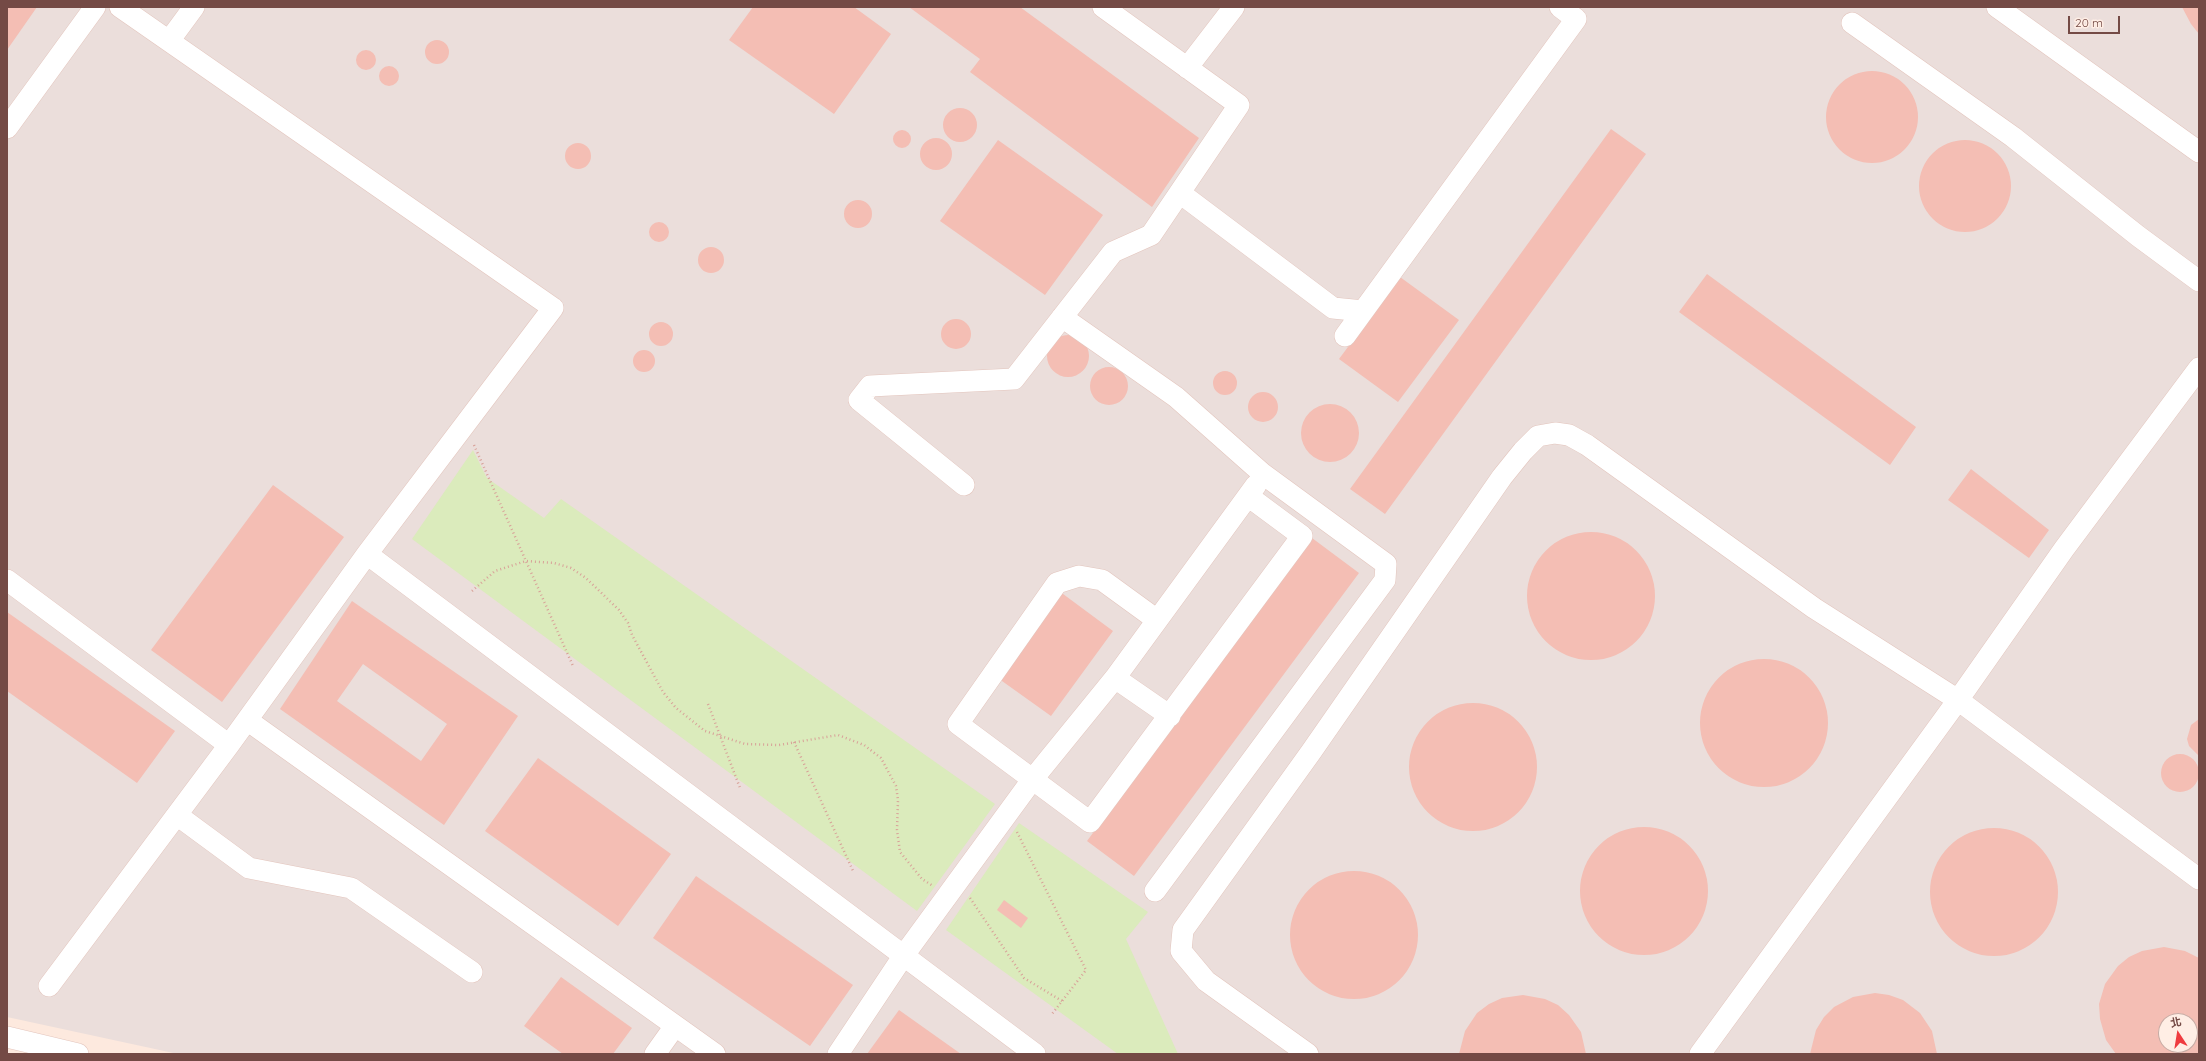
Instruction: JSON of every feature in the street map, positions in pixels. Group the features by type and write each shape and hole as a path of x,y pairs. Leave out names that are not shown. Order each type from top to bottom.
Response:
{"street":[{"path":"7,128 95,7"},
{"path":"49,986 229,745 367,554 553,308 120,7"},
{"path":"169,41 194,7"},
{"path":"964,485 860,400 870,386 1014,379 1113,252 1151,235 1239,106 1103,7"},
{"path":"1187,68 1234,7"},
{"path":"1997,7 2199,152"},
{"path":"1345,336 1576,20 1570,10"},
{"path":"1852,23 2013,136 2138,236 2199,281"},
{"path":"1180,193 1333,308 1363,311"},
{"path":"1062,317 1176,397 1263,474 1386,564 1385,580 1155,891"},
{"path":"1700,1054 1958,700 2064,549 2199,368"},
{"path":"1308,1054 1206,981 1181,952 1183,930 1311,752 1480,508 1523,451 1538,436 1555,432 1569,435 1587,445 1814,608 1958,700 2199,879"},
{"path":"838,1054 904,955 1032,780 1115,678 1263,474"},
{"path":"1157,620 1102,580 1079,576 1057,583 958,724 1090,822 1302,536 1248,496"},
{"path":"367,554 1036,1054"},
{"path":"7,580 229,745"},
{"path":"1115,678 1170,716"},
{"path":"247,720 714,1054"},
{"path":"177,815 249,868 350,888 472,972"},
{"path":"655,1054 675,1026"},
{"path":"7,1037 78,1054"}],"path":[{"path":"473,445 573,666"},
{"path":"472,591 494,571 526,561 554,563 571,568 586,578 619,610 628,622 632,635 663,692 676,708 705,731 745,744 779,745 838,735 864,745 881,758 896,786 898,800 897,830 900,852 922,879 938,890"},
{"path":"708,704 740,788"},
{"path":"794,742 854,873"},
{"path":"1016,828 1086,970 1052,1014"},
{"path":"968,896 1024,978 1062,1001"}],"shaded area":[{"path":"7,7 2199,7 2199,1054 178,1054 7,1017"}],"green space":[{"path":"473,450 487,478 544,518 561,499 995,804 917,911 412,539"},
{"path":"1019,823 1148,912 1126,939 1178,1054 1118,1054 946,930"}],"building":[{"path":"7,7 37,7 7,50"},
{"path":"753,7 854,7 891,34 834,114 729,40"},
{"path":"909,7 1020,7 1199,138 1152,207 970,72 980,59"},
{"path":"2182,7 2199,7 2199,34 2191,24"},
{"path":"437,40 446,43 449,52 446,61 437,64 428,61 425,52 428,43"},
{"path":"366,50 373,53 376,60 373,67 366,70 359,67 356,60 359,53"},
{"path":"389,66 396,69 399,76 396,83 389,86 382,83 379,76 382,69"},
{"path":"1872,71 1890,74 1905,84 1915,99 1918,117 1915,135 1905,150 1890,160 1872,163 1854,160 1839,150 1829,135 1826,117 1829,99 1839,84 1854,74"},
{"path":"963,108 970,110 975,115 977,125 975,135 970,140 957,142 950,140 945,135 943,122 945,115 950,110"},
{"path":"1611,129 1646,154 1385,514 1350,489"},
{"path":"898,130 906,130 911,135 909,146 906,148 898,148 893,143 893,135"},
{"path":"936,138 942,139 949,145 952,154 951,160 945,167 936,170 930,169 923,163 920,154 921,148 927,141"},
{"path":"998,140 1103,215 1045,295 940,221"},
{"path":"1965,140 1983,143 1998,153 2008,168 2011,186 2008,204 1998,219 1983,229 1965,232 1947,229 1932,219 1922,204 1919,186 1922,168 1932,153 1947,143"},
{"path":"578,143 587,147 591,156 587,165 578,169 569,165 565,156 569,147"},
{"path":"858,200 868,204 872,214 868,224 858,228 848,224 844,214 848,204"},
{"path":"659,222 666,225 669,232 666,239 659,242 652,239 649,232 652,225"},
{"path":"711,247 720,251 724,260 720,269 711,273 702,269 698,260 702,251"},
{"path":"1707,274 1916,427 1890,465 1679,312"},
{"path":"1400,277 1459,320 1398,402 1339,359"},
{"path":"956,319 967,323 971,334 967,345 956,349 945,345 941,334 945,323"},
{"path":"661,322 666,323 672,329 672,339 666,345 661,346 656,345 650,339 649,334 650,329 656,323"},
{"path":"1068,335 1083,341 1089,356 1083,371 1068,377 1053,371 1047,356 1053,341"},
{"path":"644,350 652,353 655,361 652,369 644,372 636,369 633,361 636,353"},
{"path":"1105,367 1113,367 1123,372 1127,379 1127,393 1123,400 1113,405 1105,405 1095,400 1093,397 1090,390 1090,382 1095,372 1098,370"},
{"path":"1225,371 1230,372 1236,378 1236,388 1230,394 1225,395 1220,394 1214,388 1213,383 1214,378 1220,372"},
{"path":"1263,392 1274,396 1278,407 1274,418 1263,422 1252,418 1248,407 1252,396"},
{"path":"1324,404 1336,404 1351,412 1359,427 1359,439 1351,454 1336,462 1324,462 1309,454 1301,439 1301,427 1309,412"},
{"path":"1971,469 2049,530 2029,558 1948,500"},
{"path":"273,485 344,537 222,702 151,650"},
{"path":"1591,532 1615,537 1636,551 1650,572 1655,596 1650,620 1636,641 1615,655 1591,660 1567,655 1546,641 1532,620 1527,596 1532,572 1546,551 1567,537"},
{"path":"1312,538 1359,573 1134,876 1087,841"},
{"path":"1059,591 1113,631 1051,716 995,676"},
{"path":"352,601 518,716 444,825 280,709","holes":["363,664 447,724 421,761 337,701"]},
{"path":"7,612 175,731 137,783 7,691"},
{"path":"1764,659 1788,664 1809,678 1823,699 1828,723 1823,747 1809,768 1788,782 1764,787 1740,782 1719,768 1705,747 1700,723 1705,699 1719,678 1740,664"},
{"path":"1473,703 1497,708 1518,722 1532,743 1537,767 1532,791 1518,812 1497,826 1473,831 1449,826 1428,812 1414,791 1409,767 1414,743 1428,722 1449,708"},
{"path":"2199,719 2199,756 2189,746 2187,739 2191,725"},
{"path":"2176,754 2184,754 2194,759 2198,766 2198,780 2194,787 2184,792 2176,792 2166,787 2164,784 2161,777 2161,769 2166,759 2169,757"},
{"path":"538,758 671,854 618,926 485,831"},
{"path":"1644,827 1668,832 1689,846 1703,867 1708,891 1703,915 1689,936 1668,950 1644,955 1620,950 1599,936 1585,915 1580,891 1585,867 1599,846 1620,832"},
{"path":"1994,828 2018,833 2039,847 2053,868 2058,892 2053,916 2039,937 2018,951 1994,956 1970,951 1949,937 1935,916 1930,892 1935,868 1949,847 1970,833"},
{"path":"1354,871 1378,876 1399,890 1413,911 1418,935 1413,959 1399,980 1378,994 1354,999 1330,994 1309,980 1295,959 1290,935 1295,911 1309,890 1330,876"},
{"path":"696,876 853,985 810,1046 653,938"},
{"path":"1004,900 1028,918 1021,928 997,910"},
{"path":"2164,947 2185,951 2199,958 2199,1054 2116,1054 2106,1040 2100,1019 2099,1004 2105,984 2118,966 2129,957 2142,951"},
{"path":"561,977 632,1028 613,1054 563,1054 524,1026"},
{"path":"1875,993 1889,995 1903,1000 1920,1013 1932,1031 1937,1054 1810,1054 1816,1030 1824,1017 1834,1007 1853,997"},
{"path":"1523,995 1545,999 1558,1005 1569,1015 1581,1032 1586,1054 1459,1054 1465,1031 1477,1013 1489,1004 1502,998"},
{"path":"899,1010 961,1054 867,1054"}]}
